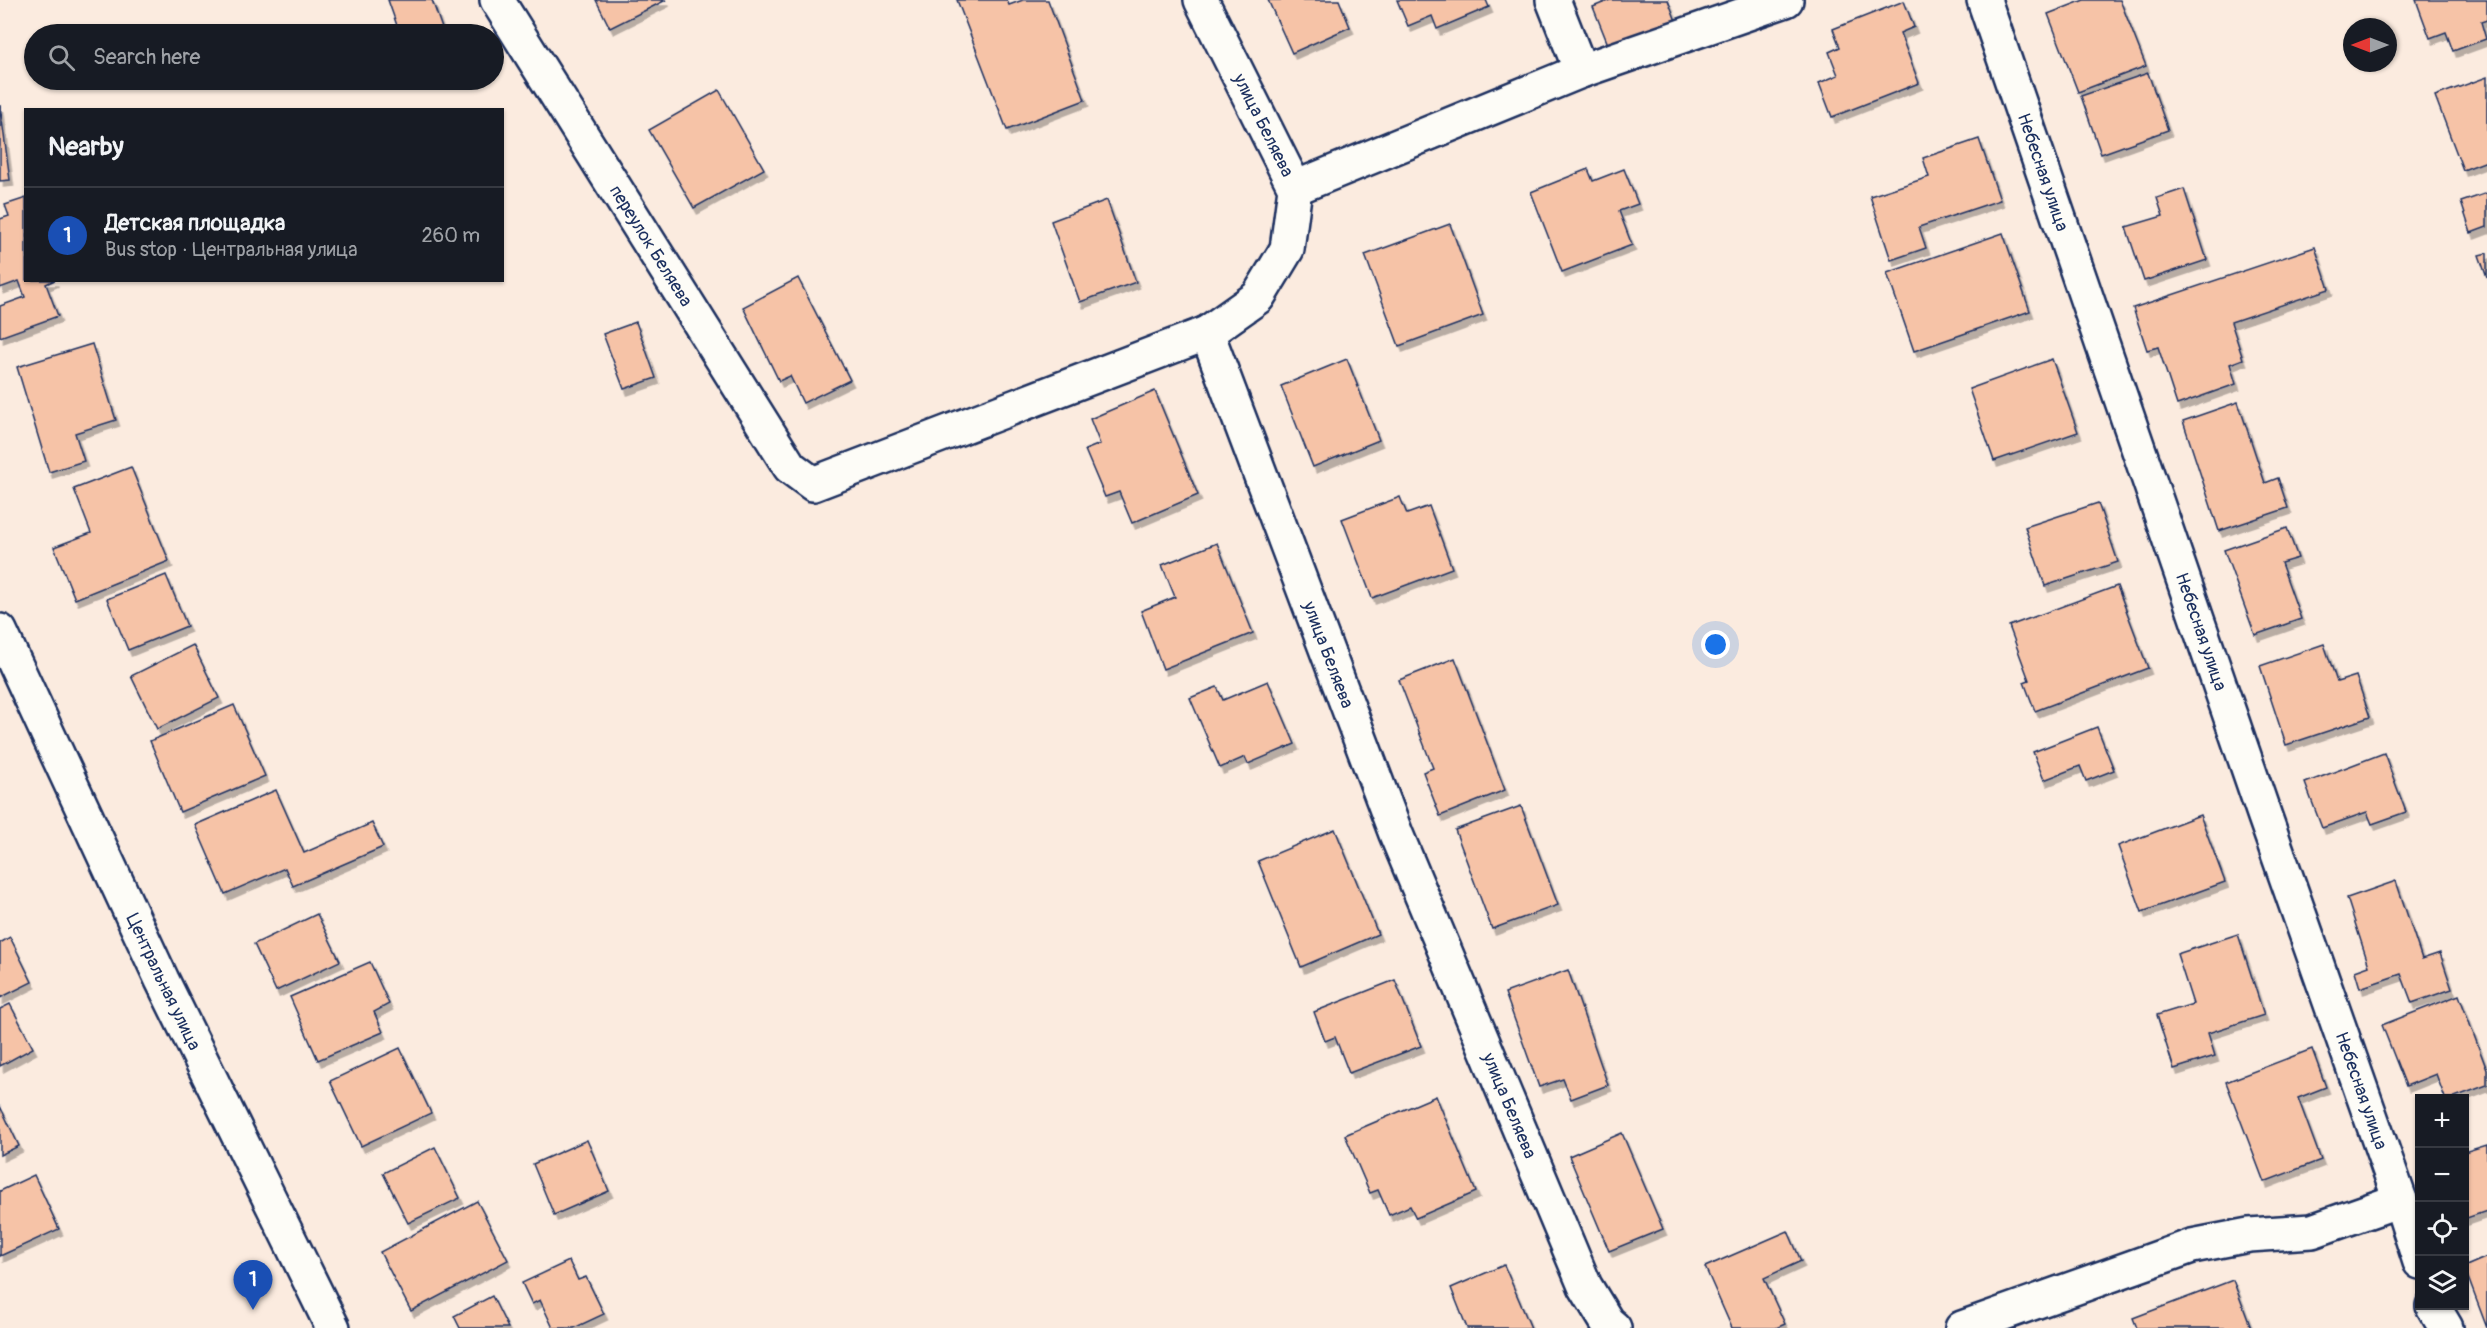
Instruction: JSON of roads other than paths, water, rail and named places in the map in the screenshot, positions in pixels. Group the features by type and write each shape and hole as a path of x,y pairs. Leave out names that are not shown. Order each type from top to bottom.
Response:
{"street":[{"name":"переулок Беляева","path":"497,0 790,466 813,484 1207,333"},
{"name":"улица Беляева","path":"1201,0 1295,188 1287,249 1258,297 1207,333 1396,834 1585,1286 1607,1322 1614,1328"},
{"path":"1553,0 1581,71"},
{"path":"1295,188 1581,71 1786,0"},
{"name":"Небесная улица","path":"1984,0 2418,1256"},
{"name":"Центральная улица","path":"0,631 162,980 333,1328"},
{"path":"1962,1328 2192,1246 2249,1234 2312,1231 2400,1200"},
{"path":"2436,1310 2446,1328"}],"place":[{"name":"Детская площадка","path":"253,1310"}]}
